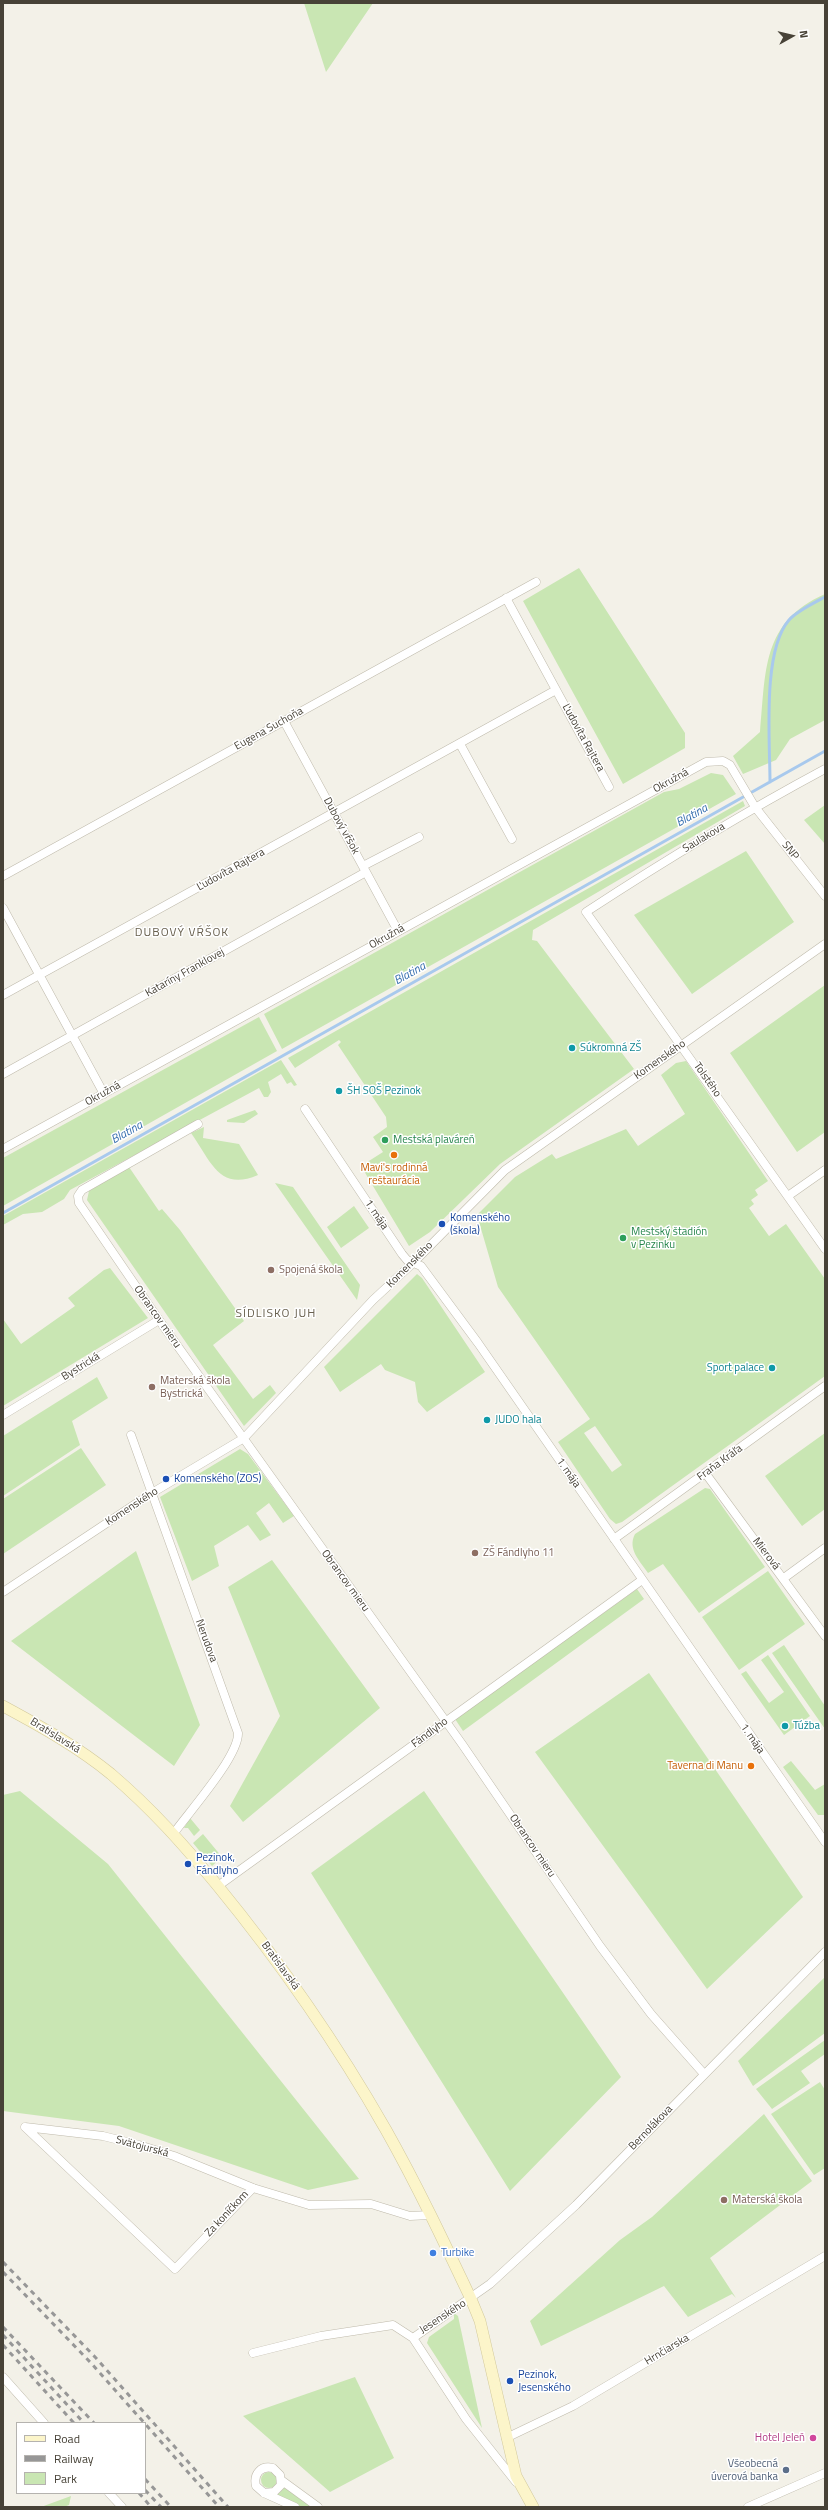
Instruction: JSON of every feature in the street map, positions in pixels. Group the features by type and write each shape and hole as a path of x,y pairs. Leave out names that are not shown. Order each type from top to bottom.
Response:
{"main road":[{"name":"Bratislavská","path":"3,1706 93,1761 142,1801 174,1833 268,1949 304,2000 385,2129 430,2215 471,2299"},
{"name":"Jesenského","path":"471,2299 480,2321 516,2476 533,2507"}],"street":[{"name":"Eugena Suchoňa","path":"3,876 536,582"},
{"name":"Ľudovíta Rajtera","path":"506,598 610,787"},
{"name":"Ľudovíta Rajtera","path":"3,995 556,690"},
{"name":"Dubový vŕšok","path":"284,721 398,931"},
{"path":"460,744 512,839"},
{"name":"Okružná","path":"3,1149 706,762 723,761 730,765 744,786 753,804"},
{"name":"Saulakova","path":"586,912 753,804 825,769"},
{"name":"SNP","path":"753,804 825,896"},
{"name":"Kataríny Franklovej","path":"3,1074 419,837"},
{"path":"3,908 104,1094"},
{"name":"Tolstého","path":"586,912 682,1045 825,1249"},
{"name":"Komenského","path":"3,1592 152,1493 244,1438 373,1300 414,1262 505,1170 825,944"},
{"name":"1. mája","path":"305,1109 402,1254 421,1266 453,1308 825,1842"},
{"name":"Obrancov mieru","path":"198,1124 82,1190 78,1196 79,1203 159,1320 445,1721 600,1946 651,2014 704,2074"},
{"path":"788,1196 825,1170"},
{"name":"Bystrická","path":"3,1415 159,1320"},
{"name":"Fraňa Kráľa","path":"614,1539 706,1474 825,1386"},
{"name":"Nerudova","path":"131,1436 238,1732 237,1743 230,1758 174,1833"},
{"name":"Mierová","path":"706,1474 784,1578 825,1636"},
{"path":"784,1578 825,1548"},
{"name":"Fándlyho","path":"218,1886 642,1580"},
{"name":"Bernolákova","path":"471,2299 503,2273 576,2205 825,1952"},
{"name":"Svätojurská","path":"175,2269 25,2127 103,2136 139,2145 174,2156 253,2188"},
{"name":"Za koníčkom","path":"175,2269 253,2188 310,2205 340,2202 371,2204 410,2216 430,2215"},
{"name":"Hrnčiarska","path":"506,2438 572,2406 825,2256"},
{"name":"Jesenského","path":"253,2353 321,2336 393,2324 413,2338 423,2328 471,2299"},
{"path":"413,2338 466,2419 524,2492"},
{"path":"3,2377 43,2422"},
{"path":"264,2492 274,2492 280,2485 280,2475 273,2468 262,2468 258,2472 255,2482 259,2490 295,2507"},
{"path":"748,2507 825,2473"},
{"path":"281,2480 318,2507"},
{"path":"110,2494 122,2507"}],"green space":[{"path":"304,3 373,3 326,72"},
{"path":"579,568 685,733 685,748 623,784 523,601"},
{"path":"825,594 825,720 790,739 776,760 743,774 733,756 760,732 766,669 778,634 789,619 804,606"},
{"path":"711,773 723,775 736,794 282,1049 264,1014 664,792 679,789"},
{"path":"743,801 745,806 533,930 532,940 537,941 634,1069 500,1164 430,1232 409,1246 361,1166 383,1152 373,1137 387,1127 386,1117 338,1045 341,1042 339,1040 295,1068 288,1058"},
{"path":"825,805 825,844 804,820"},
{"path":"746,851 794,922 692,994 634,915"},
{"path":"825,985 825,1132 797,1152 730,1053"},
{"path":"259,1017 277,1051 3,1206 3,1158"},
{"path":"281,1060 297,1085 294,1086 291,1082 287,1084 281,1074 268,1082 271,1092 268,1097 264,1097 259,1088 70,1190 64,1199 42,1212 23,1214 3,1225 3,1216"},
{"path":"686,1061 768,1181 755,1190 758,1195 751,1200 754,1204 749,1208 769,1236 786,1224 825,1279 825,1376 622,1522 616,1524 610,1519 558,1442 590,1419 498,1287 477,1215 515,1177 552,1154 556,1159 626,1129 638,1146 685,1114 661,1075 676,1063","holes":["595,1426 622,1465 612,1472 584,1433"]},
{"path":"255,1110 258,1114 244,1123 227,1122 227,1120"},
{"path":"204,1127 203,1138 239,1144 258,1175 245,1179 234,1180 225,1177 217,1171 191,1133"},
{"path":"129,1167 159,1211 162,1209 180,1230 244,1321 213,1345 253,1399 270,1385 276,1393 244,1426 87,1200 89,1191"},
{"path":"275,1183 293,1187 360,1285 357,1300"},
{"path":"354,1206 369,1228 341,1248 327,1227"},
{"path":"110,1268 148,1318 3,1406 3,1319 21,1344 75,1306 68,1298 104,1270"},
{"path":"417,1274 422,1278 485,1372 427,1412 418,1402 415,1382 385,1370 381,1364 340,1392 324,1367"},
{"path":"97,1377 108,1398 72,1421 80,1445 3,1496 3,1436"},
{"path":"825,1433 825,1509 802,1526 765,1476"},
{"path":"81,1448 106,1485 3,1554 3,1499"},
{"path":"240,1449 248,1454 294,1516 283,1523 269,1503 256,1513 271,1535 260,1541 248,1525 214,1546 219,1566 192,1581 160,1497"},
{"path":"705,1488 710,1489 765,1567 699,1613 663,1564 648,1573 633,1550 633,1539 635,1534"},
{"path":"136,1551 200,1725 174,1766 11,1641"},
{"path":"272,1560 380,1708 243,1822 230,1806 280,1716 228,1587"},
{"path":"768,1571 805,1624 739,1670 702,1617"},
{"path":"637,1589 644,1599 463,1731 455,1719"},
{"path":"784,1645 825,1706 825,1729 772,1653"},
{"path":"768,1655 810,1716 784,1735 741,1674 746,1671 769,1703 784,1692 761,1660"},
{"path":"649,1673 803,1897 707,1989 535,1752"},
{"path":"791,1761 815,1790 825,1784 825,1815 818,1815 783,1767"},
{"path":"20,1791 108,1864 359,2179 308,2190 119,2126 3,2111 3,1795"},
{"path":"424,1791 621,2077 510,2191 311,1873"},
{"path":"190,1818 200,1830 194,1836 188,1828 184,1828"},
{"path":"203,1834 222,1857 212,1866 193,1843"},
{"path":"825,1977 825,2033 753,2086 738,2061"},
{"path":"825,2040 825,2054 801,2071 810,2083 772,2109 756,2089"},
{"path":"820,2082 825,2090 825,2168 814,2175 771,2114"},
{"path":"764,2114 812,2181 710,2258 736,2298 732,2294 688,2317 664,2286 541,2346 530,2321 620,2240 652,2217"},
{"path":"454,2313 458,2316 482,2428 427,2343 429,2337 454,2319"},
{"path":"355,2377 394,2458 330,2492 243,2416"},
{"path":"266,2472 272,2472 277,2477 275,2486 272,2488 266,2488 261,2483 261,2477"},
{"path":"286,2486 314,2507 302,2507 276,2496"},
{"path":"71,2496 69,2505 64,2507 41,2507"}],"waterway":[{"path":"770,782 769,697 771,674 780,634 792,617 801,610 825,597"},
{"name":"Blatina","path":"3,1213 825,751"}],"railway":[{"path":"3,2262 96,2358 228,2507"},
{"path":"3,2272 91,2363 143,2422"},
{"path":"3,2327 93,2422"},
{"path":"3,2335 83,2422"},
{"path":"3,2345 73,2422"},
{"path":"146,2425 219,2507"},
{"path":"146,2480 171,2507"},
{"path":"146,2491 161,2507"},
{"path":"140,2494 151,2507"}],"place":[{"name":"Súkromná ZŠ","path":"572,1048"},
{"name":"ŠH SOŠ Pezinok","path":"339,1091"},
{"name":"Mestská plaváreň","path":"385,1140"},
{"name":"Mavi's rodinná reštaurácia","path":"394,1155"},
{"name":"Komenského (škola)","path":"442,1224"},
{"name":"Mestský štadión v Pezinku","path":"623,1238"},
{"name":"Spojená škola","path":"271,1270"},
{"name":"Sport palace","path":"772,1368"},
{"name":"Materská škola Bystrická","path":"152,1387"},
{"name":"JUDO hala","path":"487,1420"},
{"name":"Komenského (ZOS)","path":"166,1479"},
{"name":"ZŠ Fándlyho 11","path":"475,1553"},
{"name":"Túžba","path":"785,1726"},
{"name":"Taverna di Manu","path":"751,1766"},
{"name":"Pezinok, Fándlyho","path":"188,1864"},
{"name":"Materská škola","path":"724,2200"},
{"name":"Turbike","path":"433,2253"},
{"name":"Pezinok, Jesenského","path":"510,2381"},
{"name":"Hotel Jeleň","path":"813,2438"},
{"name":"Všeobecná úverová banka","path":"786,2470"}],"district":[{"name":"DUBOVÝ VŔŠOK","path":"182,933"},
{"name":"SÍDLISKO JUH","path":"276,1314"}]}
